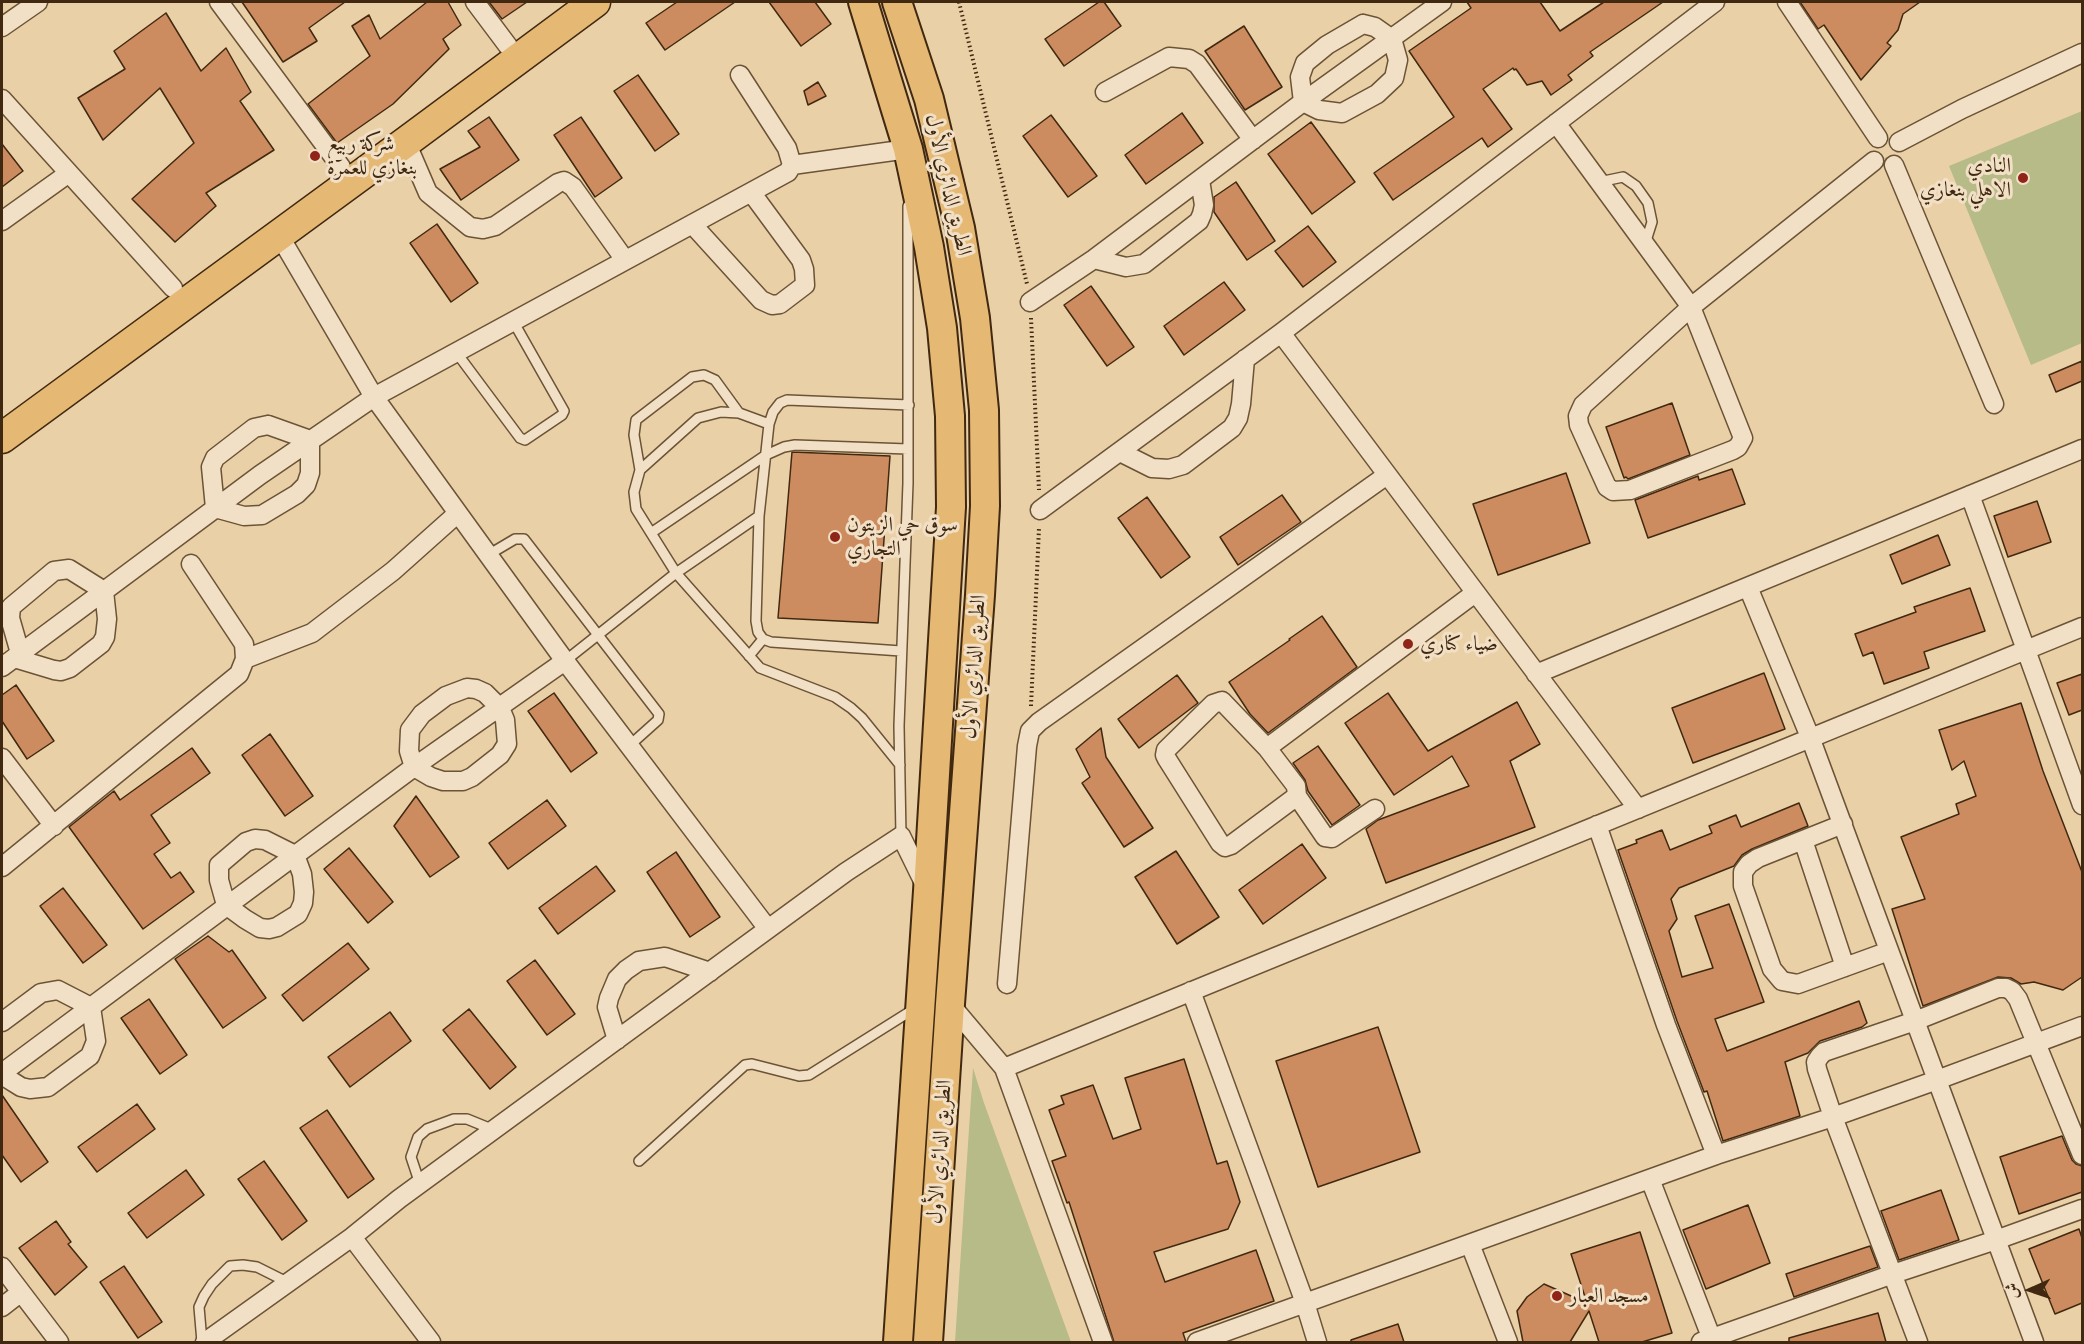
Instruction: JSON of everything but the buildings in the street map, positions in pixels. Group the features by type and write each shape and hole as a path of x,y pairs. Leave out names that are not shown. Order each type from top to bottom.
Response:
{"highway":[{"path":"2,438 128,334 173,288 390,134 569,2"},
{"path":"2,417 279,235 595,2"}],"main road":[{"name":"الطريق الدائري الأول","path":"863,2 908,149 929,247 940,316 951,416 951,507 898,1342"},
{"name":"الطريق الدائري الأول","path":"897,2 928,99 960,228 975,318 984,410 985,506 981,573 928,1342"}],"street":[{"path":"2,27 38,2"},
{"path":"219,2 341,167"},
{"path":"475,2 508,46"},
{"path":"1030,302 1094,258 1303,102 1442,2"},
{"path":"1040,510 1281,333 1715,2"},
{"path":"1787,2 1878,138"},
{"path":"1364,24 1375,27 1392,39 1398,60 1394,78 1377,94 1342,113 1319,110 1303,102 1300,87 1302,70 1305,63 1327,45 1364,24"},
{"path":"1899,142 1962,109 2082,53"},
{"path":"1105,92 1169,57 1189,59 1197,64 1253,140"},
{"path":"12,660 215,507 374,398 788,172 792,165 783,140 740,75"},
{"path":"2,99 173,288"},
{"path":"1556,123 1691,307 1743,438 1733,450 1630,490 1613,491 1607,488 1579,425 1580,410 1587,401 1691,307 1874,161"},
{"path":"1890,136 1899,142 1902,155 1894,165 1883,167 1874,161 1872,149 1878,138 1890,136"},
{"path":"406,142 428,193 470,227 483,229 495,226 564,181 573,187 625,260"},
{"path":"792,165 908,149"},
{"path":"1894,165 1994,404"},
{"path":"2,221 69,172"},
{"path":"1094,258 1126,267 1144,264 1199,221 1204,205 1200,180"},
{"path":"692,224 761,300 772,305 780,304 805,285 804,269 801,260 751,192"},
{"path":"279,235 374,398 565,662 768,929"},
{"path":"1281,333 1638,809"},
{"path":"1120,452 1152,468 1169,469 1183,465 1232,428 1238,418 1245,359"},
{"path":"215,507 211,467 215,458 254,428 268,425 310,440"},
{"path":"215,507 234,514 254,517 269,512 297,494 306,485 310,473 310,440"},
{"path":"1536,674 2082,449"},
{"path":"1007,984 1030,731 1039,722 1387,476"},
{"path":"1970,495 2082,806"},
{"path":"245,659 312,633 393,571 458,513"},
{"path":"2,867 239,674 245,659 244,644 191,564"},
{"path":"12,660 11,607 54,571 69,569 104,591"},
{"path":"1748,587 1843,824 2034,1342"},
{"path":"12,660 61,671 70,668 100,644 105,637 107,619 104,591"},
{"path":"1267,748 1475,593"},
{"path":"1004,1068 2082,627"},
{"path":"91,1007 96,1041 90,1056 48,1088 40,1090 21,1087 2,1074 226,905 414,767 565,662"},
{"path":"467,688 476,689 485,693 500,708 506,727 507,744 500,754 472,777 463,781 443,781 430,777 414,767 410,751 410,730 422,714 446,696 467,688"},
{"path":"1297,796 1231,845 1225,847 1220,843 1165,755 1169,746 1213,704 1220,701 1225,702 1267,748 1296,786 1297,796 1325,837 1329,838 1375,809"},
{"path":"2,758 54,826"},
{"path":"1843,824 1758,858 1743,872 1743,886 1772,969 1782,981 1798,984 1889,951"},
{"path":"1597,825 1666,1025 1716,1155"},
{"path":"203,1342 352,1237 420,1184 853,867 901,836 928,891"},
{"path":"255,839 264,840 295,855 302,874 304,892 303,903 298,914 277,927 260,928 226,905 219,880 219,865 246,842 255,839"},
{"path":"1803,840 1845,967"},
{"path":"617,1040 607,1007 617,979 626,970 639,961 665,957 710,972"},
{"path":"1918,1342 1833,1117 1817,1069 1816,1062 1820,1056 1824,1052 1915,1021 1998,988 2006,988 2012,991 2018,999 2082,1155"},
{"path":"2,1022 48,990 58,990 91,1007"},
{"path":"1191,991 1305,1303 1317,1342"},
{"path":"950,1004 1004,1068 1103,1342"},
{"path":"1197,1342 1716,1155 1937,1080 2082,1026"},
{"path":"1650,1179 1709,1341 2082,1209"},
{"path":"352,1237 431,1342"},
{"path":"1470,1244 1508,1342"},
{"path":"2,1267 59,1342"},
{"path":"2,1306 20,1293"}],"lane":[{"path":"901,836 901,651 909,405 908,149"},
{"path":"1599,182 1623,177 1636,186 1648,203 1652,222 1645,244"},
{"path":"456,352 520,438 525,440 562,415 564,411 513,321"},
{"path":"739,412 715,380 704,375 692,377 636,420 634,435 640,470 634,492 636,509 676,573 759,668 835,697 851,708 862,718 900,765"},
{"path":"901,651 771,642 763,639 758,632 756,621 759,516 769,424 773,412 780,403 787,400 909,405"},
{"path":"640,470 698,418 721,412 739,412 769,424"},
{"path":"651,533 766,455 795,445 908,449"},
{"path":"565,662 676,573 759,516"},
{"path":"488,555 515,539 524,539 659,714 658,720 629,746"},
{"path":"749,656 763,639"},
{"path":"639,1161 745,1065 752,1064 799,1076 809,1075 921,1005"},
{"path":"420,1184 411,1156 418,1137 427,1129 454,1119 467,1119 494,1130"},
{"path":"203,1342 199,1307 201,1301 212,1284 230,1266 257,1267 289,1283"}],"path":[{"path":"959,2 1030,302 1040,510 1030,731"}],"green space":[{"path":"2082,111 2082,343 2031,365 1949,166"},
{"path":"973,1068 984,1103 1071,1342 955,1342"}],"place":[{"name":"شركة ربيع بنغازي للعمرة","path":"315,156"},
{"name":"النادي الاهلي بنغازي","path":"2023,178"},
{"name":"سوق حي الزيتون التجاري","path":"835,537"},
{"name":"ضياء كناري","path":"1408,644"},
{"name":"مسجد العبار","path":"1557,1296"}]}
